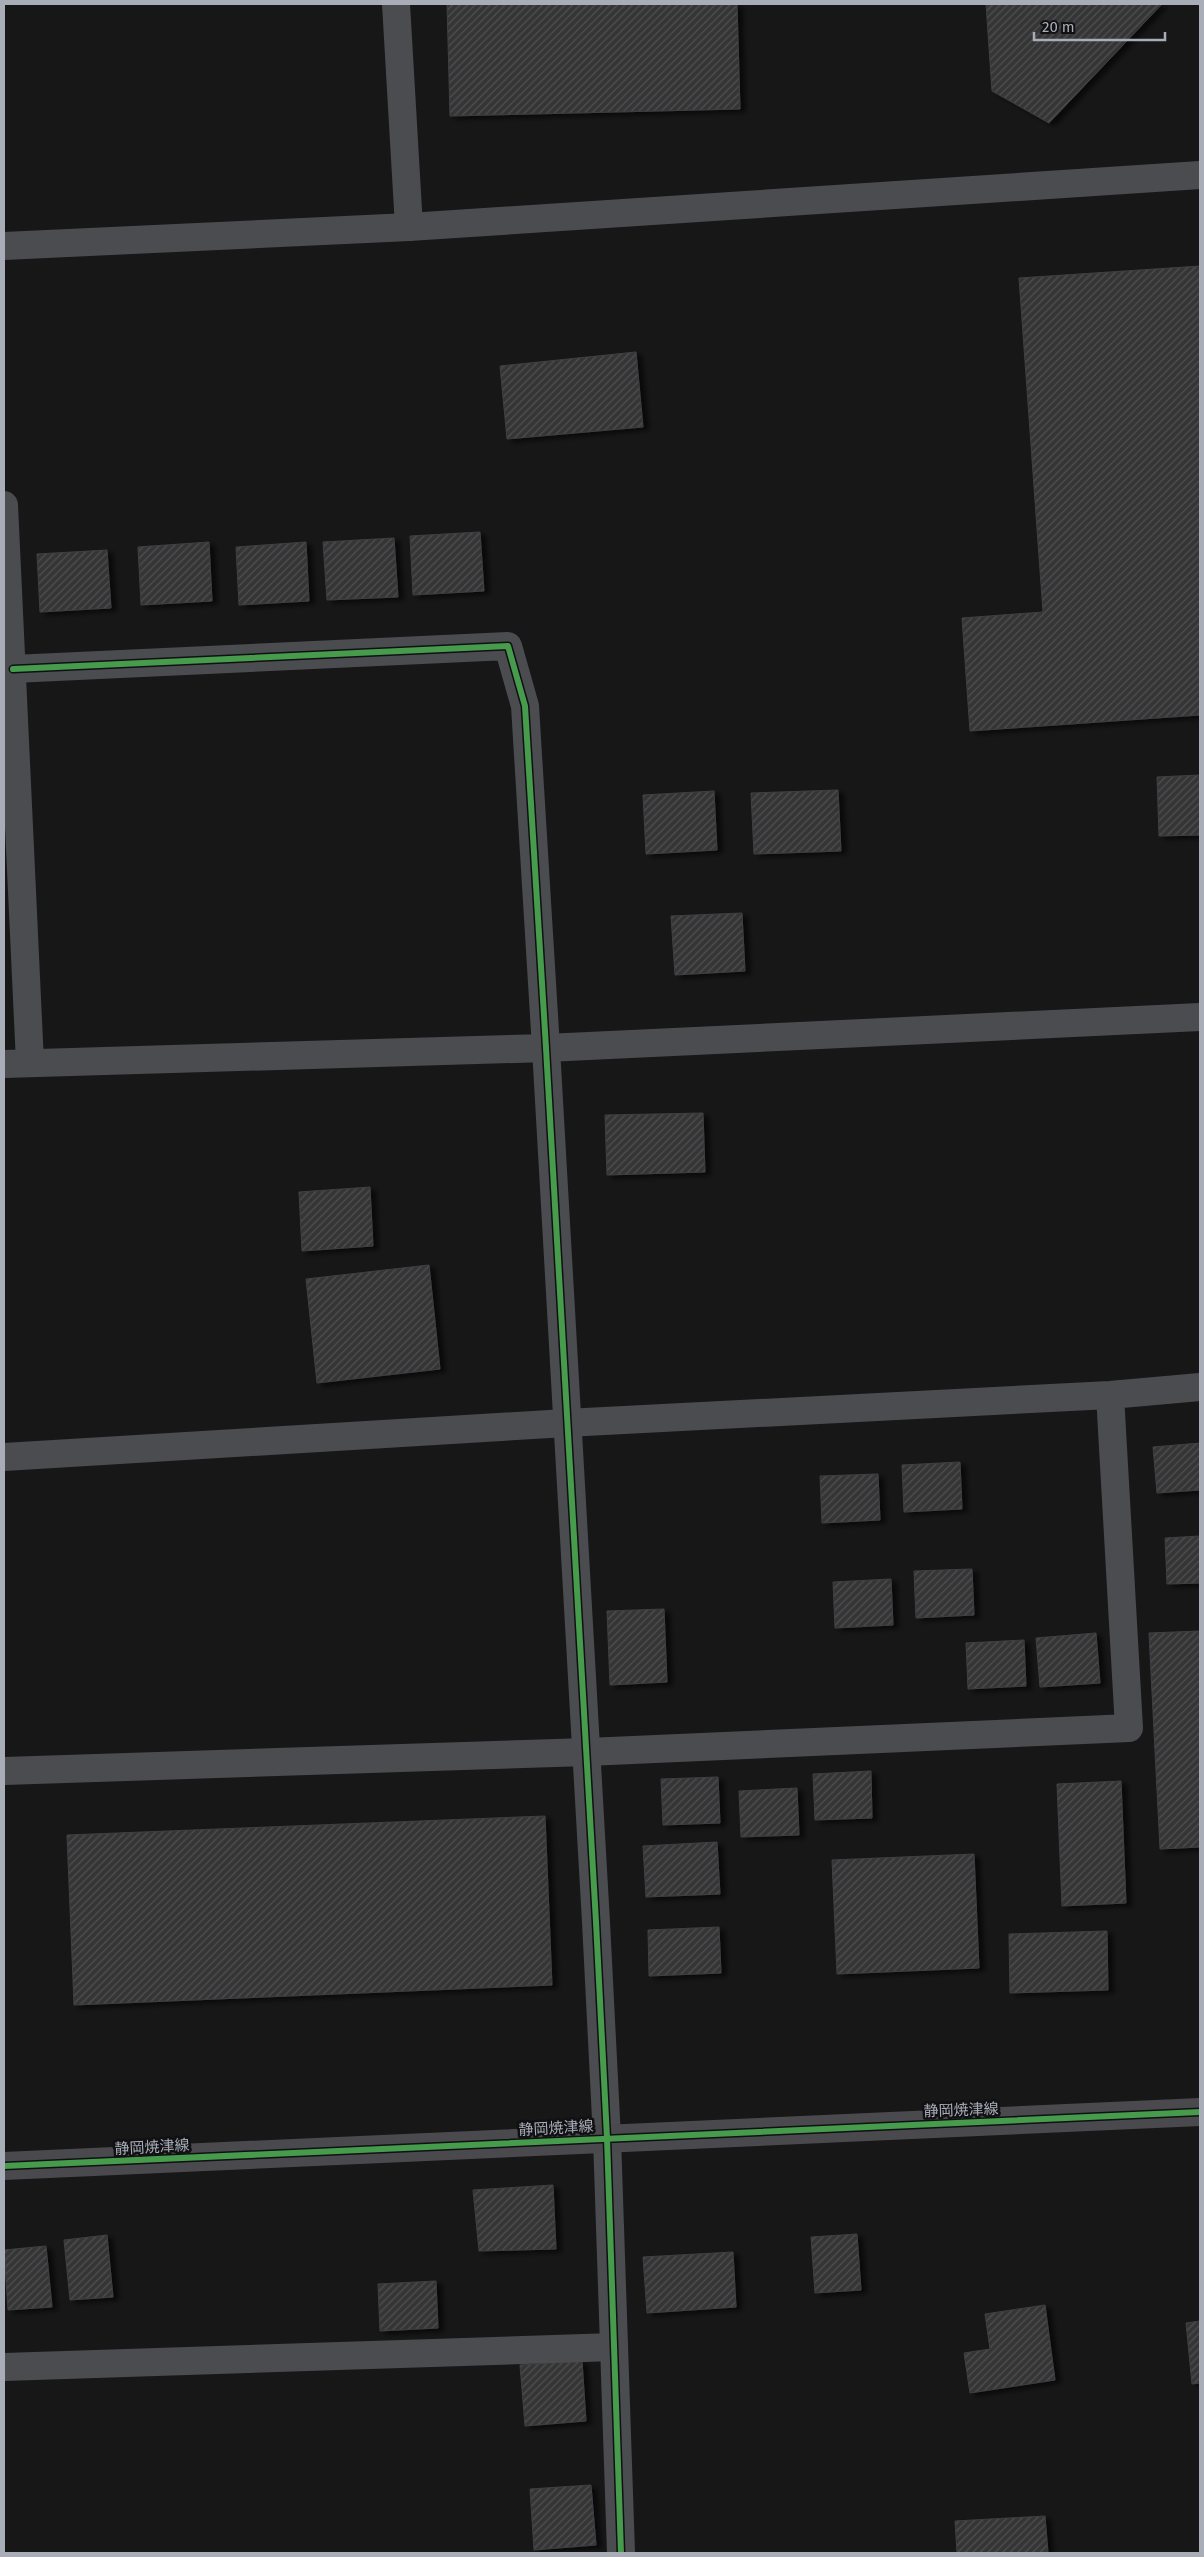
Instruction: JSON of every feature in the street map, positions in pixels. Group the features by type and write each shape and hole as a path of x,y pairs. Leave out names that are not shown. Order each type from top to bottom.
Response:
{"main road":[{"name":"静岡焼津線","path":"4,2166 1200,2112"}],"street":[{"path":"396,4 409,227"},
{"path":"4,246 409,227 1200,174"},
{"path":"4,505 13,669 17,1064 546,1048 1200,1017"},
{"path":"13,669 508,646 525,706 546,1048 566,1423 587,1752 607,2138 621,2553"},
{"path":"4,1457 566,1423 1110,1395 1200,1387"},
{"path":"4,1771 587,1752 1128,1728 1110,1395"},
{"path":"4,2367 614,2347"}],"building":[{"path":"447,4 737,4 740,109 450,116"},
{"path":"986,4 1162,4 1049,123 992,91"},
{"path":"1200,266 1200,715 970,731 962,618 1043,612 1019,278"},
{"path":"636,352 643,427 507,439 500,366"},
{"path":"480,532 484,591 413,595 410,536"},
{"path":"394,538 398,597 327,600 323,542"},
{"path":"209,542 212,601 141,605 138,547"},
{"path":"306,542 309,601 239,605 236,547"},
{"path":"107,550 111,608 40,612 37,554"},
{"path":"1200,775 1200,835 1159,836 1157,777"},
{"path":"838,790 841,851 754,854 751,793"},
{"path":"714,791 717,850 646,854 643,795"},
{"path":"742,913 745,971 675,975 671,916"},
{"path":"703,1113 705,1172 607,1175 605,1115"},
{"path":"370,1187 373,1246 302,1251 299,1192"},
{"path":"429,1265 440,1369 317,1383 306,1279"},
{"path":"1200,1443 1200,1490 1157,1493 1153,1447"},
{"path":"960,1462 962,1509 904,1512 902,1465"},
{"path":"878,1474 880,1520 822,1523 820,1476"},
{"path":"1200,1536 1200,1583 1167,1584 1165,1538"},
{"path":"972,1569 974,1615 916,1618 914,1571"},
{"path":"891,1579 893,1625 835,1628 833,1582"},
{"path":"664,1609 667,1682 610,1685 607,1611"},
{"path":"1200,1631 1200,1847 1160,1849 1149,1633"},
{"path":"1096,1633 1100,1683 1040,1687 1036,1638"},
{"path":"1024,1640 1026,1686 968,1689 966,1643"},
{"path":"871,1771 872,1818 815,1820 813,1774"},
{"path":"718,1777 720,1823 663,1825 661,1779"},
{"path":"1121,1781 1126,1903 1062,1906 1057,1784"},
{"path":"797,1788 799,1835 741,1837 739,1791"},
{"path":"545,1816 552,1985 74,2005 67,1835"},
{"path":"717,1842 720,1894 646,1897 643,1846"},
{"path":"974,1854 979,1968 837,1974 832,1860"},
{"path":"719,1927 721,1973 649,1976 648,1930"},
{"path":"1107,1931 1108,1990 1010,1993 1009,1934"},
{"path":"553,2185 556,2249 479,2251 473,2190"},
{"path":"857,2234 861,2290 815,2293 811,2237"},
{"path":"107,2235 113,2297 70,2300 64,2240"},
{"path":"46,2246 52,2307 8,2310 4,2250"},
{"path":"733,2252 736,2307 647,2313 643,2257"},
{"path":"436,2281 438,2328 380,2331 378,2284"},
{"path":"1045,2305 1055,2380 970,2393 964,2353 990,2349 985,2314"},
{"path":"1200,2321 1200,2383 1192,2384 1186,2323"},
{"path":"582,2361 586,2421 525,2426 520,2365"},
{"path":"591,2485 596,2545 534,2550 530,2489"},
{"path":"1045,2516 1048,2553 957,2553 955,2521"}],"cycle path":[{"path":"13,669 508,646 525,706 546,1048 607,2138 621,2553"},
{"path":"4,2166 1200,2112"}]}
